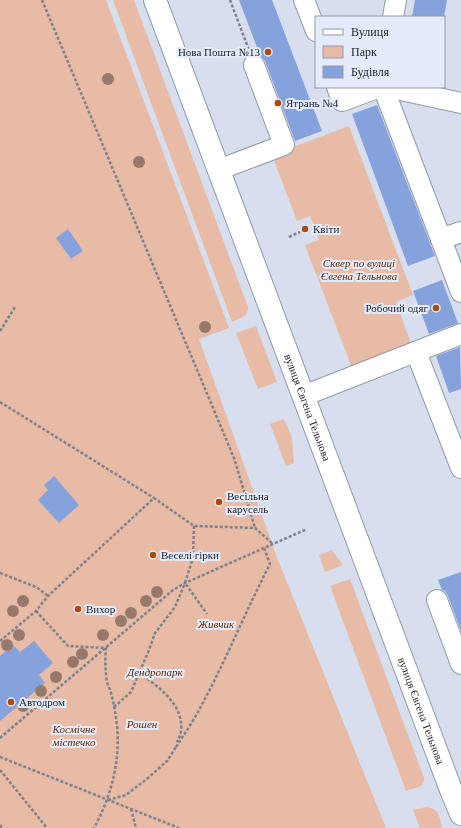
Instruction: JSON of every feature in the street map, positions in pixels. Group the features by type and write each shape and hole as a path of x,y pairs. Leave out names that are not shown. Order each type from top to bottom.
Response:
{"main road":[{"name":"вулиця Євгена Тельнова","path":"155,0 303,396 456,789 461,814"}],"lane":[{"path":"304,0 315,28"},
{"path":"393,16 396,0"},
{"path":"218,170 284,145 254,65"},
{"path":"337,88 342,101 377,88"},
{"path":"383,88 461,292"},
{"path":"392,88 461,103"},
{"path":"441,239 461,232"},
{"path":"303,396 461,334"},
{"path":"416,352 461,468"},
{"path":"437,600 461,664"}],"path":[{"path":"42,0 234,458 255,528 273,544"},
{"path":"230,0 254,65"},
{"path":"289,237 300,232"},
{"path":"0,331 15,307"},
{"path":"0,402 154,498 194,526 255,528"},
{"path":"0,641 36,611 48,596 154,498"},
{"path":"114,707 131,692 155,633 175,607 193,558 194,526"},
{"path":"0,738 173,590 185,583 307,529"},
{"path":"107,800 126,795 167,761 190,725 210,690 270,564 264,548"},
{"path":"0,573 36,587 48,596"},
{"path":"185,583 207,614"},
{"path":"36,611 68,646 106,648"},
{"path":"94,828 107,800 112,784 116,759 117,733 114,707 107,682 105,666 106,648"},
{"path":"139,673 156,684 173,702 181,720 181,732 176,747"},
{"path":"0,757 179,828"},
{"path":"0,770 47,828"},
{"path":"130,809 136,828"}],"green space":[{"name":"Дендропарк","path":"0,0 106,0 229,328 199,339 278,560 386,828 0,828"},
{"path":"113,0 134,0 248,307 245,315 232,322"},
{"name":"Сквер по вулиці Євгена Тельнова","path":"349,126 413,295 396,302 412,346 352,368 305,245 319,240 310,216 297,221 272,155"},
{"path":"256,326 277,382 258,389 236,333"},
{"path":"284,419 292,438 294,463 286,466 270,424"},
{"path":"332,550 343,565 325,572 319,555"},
{"path":"350,579 424,778 423,784 419,787 406,791 330,586"},
{"path":"426,807 436,811 442,828 420,828 413,810"}],"building":[{"path":"239,0 272,0 322,131 295,141 265,61 260,55"},
{"path":"415,0 447,0 444,16 412,16"},
{"path":"377,105 435,256 408,266 352,114"},
{"path":"68,229 83,251 71,259 56,238"},
{"name":"Робочий одяг","path":"442,280 458,323 429,334 413,291"},
{"path":"460,347 461,389 449,393 436,356"},
{"path":"54,476 79,505 59,523 38,500 48,490 44,485"},
{"path":"461,572 461,631 448,596 445,591 442,590 438,580"},
{"name":"Автодром","path":"34,641 53,663 39,675 45,683 0,721 0,656 13,645 20,652"}],"place":[{"name":"Нова Пошта №13","path":"268,52"},
{"name":"Ятрань №4","path":"278,103"},
{"name":"Квіти","path":"305,229"},
{"name":"Робочий одяг","path":"436,308"},
{"name":"Весільна карусель","path":"219,502"},
{"name":"Веселі гірки","path":"153,555"},
{"name":"Вихор","path":"78,609"},
{"name":"Автодром","path":"11,702"}],"park label":[{"name":"Живчик","path":"216,624"},
{"name":"Рошен","path":"142,724"},
{"name":"Космічне містечко","path":"74,735"}]}
